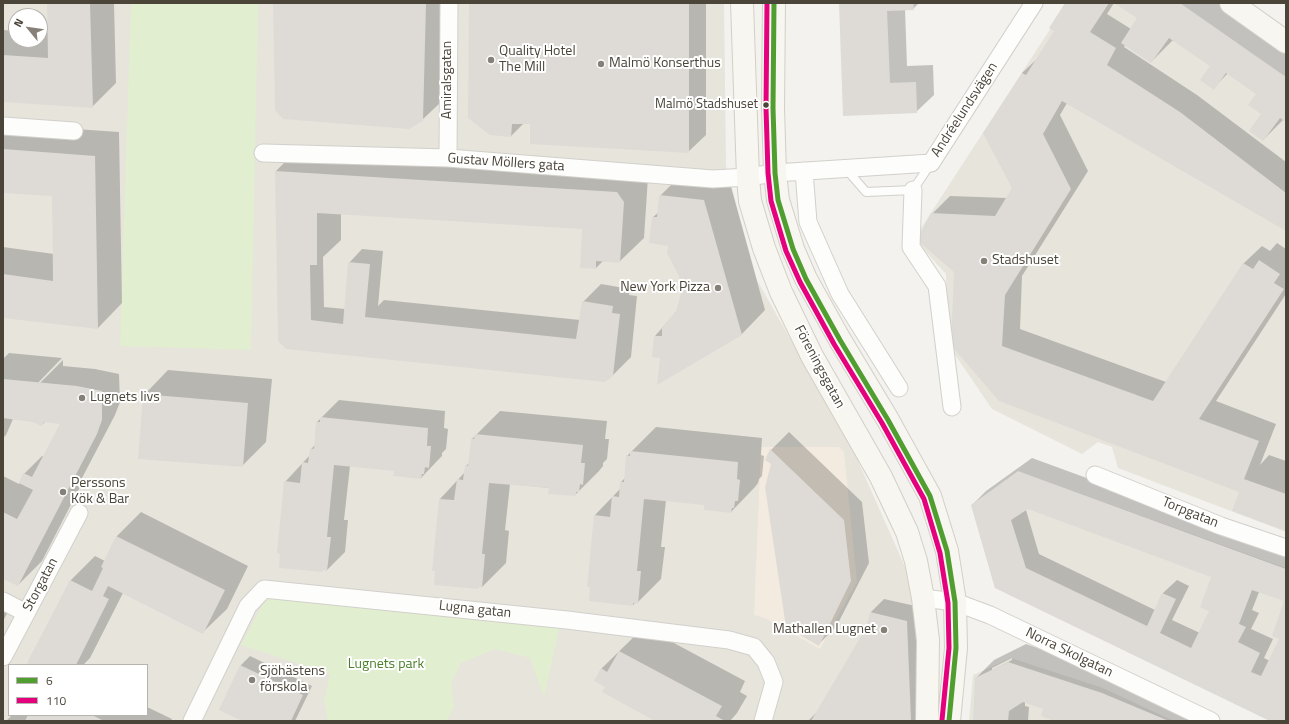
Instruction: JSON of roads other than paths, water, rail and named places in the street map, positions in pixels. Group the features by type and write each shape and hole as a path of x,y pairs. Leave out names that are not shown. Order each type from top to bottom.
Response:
{"street":[{"name":"Amiralsgatan","path":"448,158 449,3"},
{"name":"Föreningsgatan","path":"742,3 750,201 762,241 781,292 812,356 881,478 907,532 916,561 923,598 928,640 927,721"},
{"path":"774,3 773,108 775,173 778,200 793,249 806,278 930,496 947,551 955,602 956,648 949,721"},
{"name":"Andréelundsvägen","path":"748,177 775,173 931,163 1034,3"},
{"path":"1230,3 1286,42"},
{"path":"3,126 74,131"},
{"name":"Gustav Möllers gata","path":"263,153 448,158 713,179 748,177"},
{"path":"804,171 808,222 840,294 899,388"},
{"path":"913,190 911,247 937,286 952,407"},
{"name":"Torpgatan","path":"1095,475 1221,526 1286,548"},
{"name":"Storgatan","path":"3,657 79,513"},
{"name":"Lugna gatan","path":"192,721 248,606 264,589 575,621 730,640 754,647 766,662 774,682 763,721"},
{"name":"Norra Skolgatan","path":"923,598 955,602 990,615 1211,721"},
{"path":"3,601 26,613"}],"lane":[{"path":"846,169 866,192 913,190 931,163"}],"place":[{"name":"Quality Hotel The Mill","path":"491,60"},
{"name":"Malmö Konserthus","path":"601,64"},
{"name":"Malmö Stadshuset","path":"766,105"},
{"name":"Stadshuset","path":"984,261"},
{"name":"New York Pizza","path":"718,288"},
{"name":"Lugnets livs","path":"82,398"},
{"name":"Perssons Kök & Bar","path":"63,492"},
{"name":"Mathallen Lugnet","path":"884,630"},
{"name":"Sjöhästens förskola","path":"252,680"}],"park label":[{"name":"Lugnets park","path":"386,665"}]}
